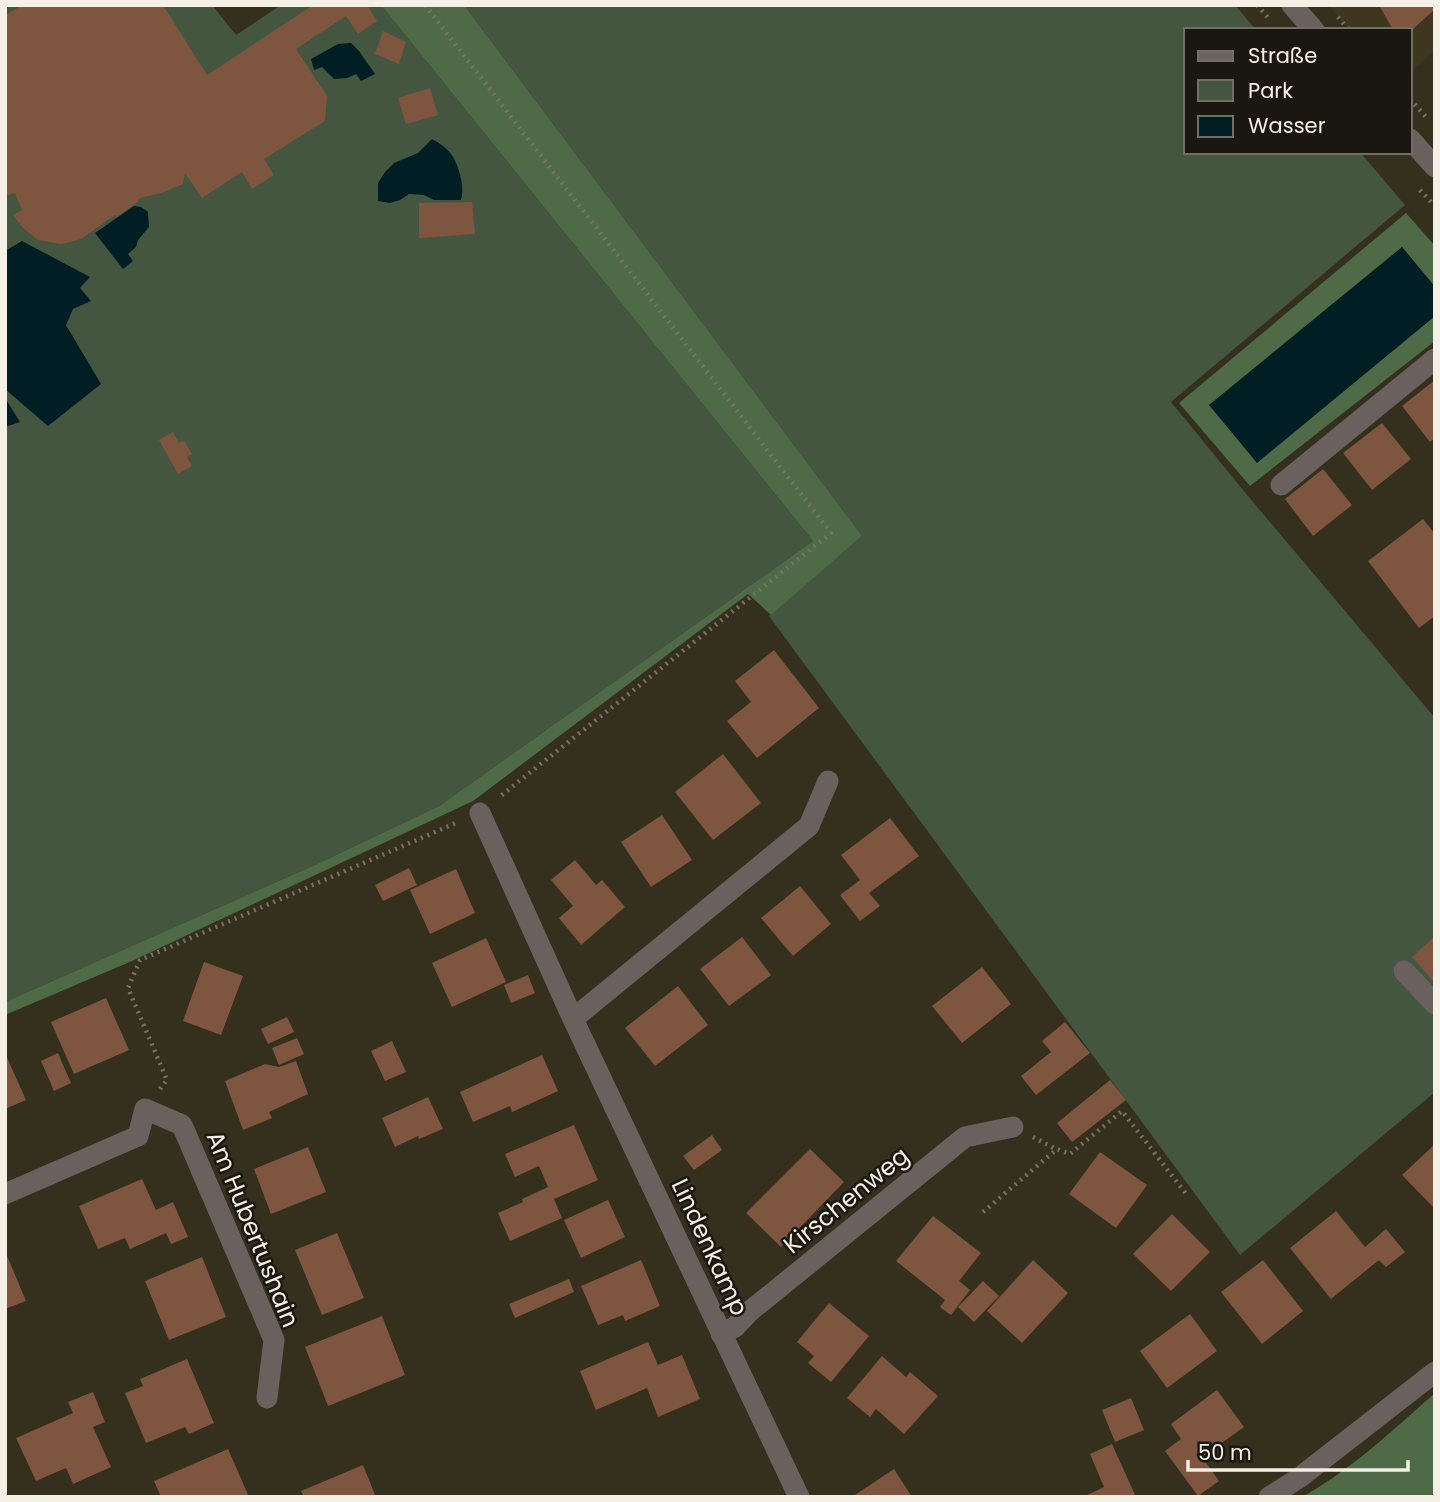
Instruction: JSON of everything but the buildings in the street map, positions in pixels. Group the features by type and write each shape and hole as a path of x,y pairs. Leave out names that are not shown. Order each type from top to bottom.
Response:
{"street":[{"path":"1292,5 1312,28"},
{"path":"1412,141 1435,167"},
{"path":"1281,485 1435,359"},
{"path":"573,1019 809,826 828,781"},
{"name":"Lindenkamp","path":"480,813 573,1019 799,1497"},
{"path":"1404,971 1435,1004"},
{"path":"5,1194 138,1136 145,1109"},
{"name":"Am Hubertushain","path":"145,1109 182,1125 274,1340 267,1398"},
{"name":"Kirschenweg","path":"721,1334 734,1327 749,1312 965,1138 1013,1127"},
{"path":"1269,1497 1308,1471 1435,1372"}],"path":[{"path":"145,1109 167,1080 128,988 140,960 480,813 831,533 425,5"},
{"path":"1412,101 1435,127"},
{"path":"983,1212 1057,1149 1070,1154 1122,1111 1187,1195"}],"shaded area":[{"path":"1328,5 1435,5 1435,51 1412,70 1412,28 1348,28"}],"green space":[{"path":"5,5 212,5 236,35 281,5 381,5 813,541 439,806 317,864 5,1002"},
{"path":"381,5 464,5 862,536 771,615 748,594 473,801 132,961 5,1015 5,1002 317,864 439,806 813,541"},
{"path":"464,5 1235,5 1254,28 1184,28 1184,154 1362,154 1405,205 1171,402 1435,718 1435,1092 1240,1255 769,616 862,536"},
{"path":"1406,213 1435,246 1435,287 1402,247 1257,462 1435,316 1435,341 1250,486 1179,403"},
{"path":"1435,1393 1435,1497 1302,1497 1355,1462"}],"water":[{"path":"351,43 375,74 361,81 356,74 334,79 322,67 314,70 311,59 338,44"},
{"path":"432,139 447,149 457,164 462,183 461,200 434,200 424,195 409,194 390,203 378,201 378,183 385,172 394,163 418,153"},
{"path":"134,206 148,212 149,227 128,254 133,261 123,269 95,233"},
{"path":"22,241 90,277 80,288 91,301 73,309 66,325 101,384 48,426 5,389 5,251"},
{"path":"1402,247 1435,287 1435,316 1257,463 1209,405"},
{"path":"5,398 20,422 5,427"}]}
